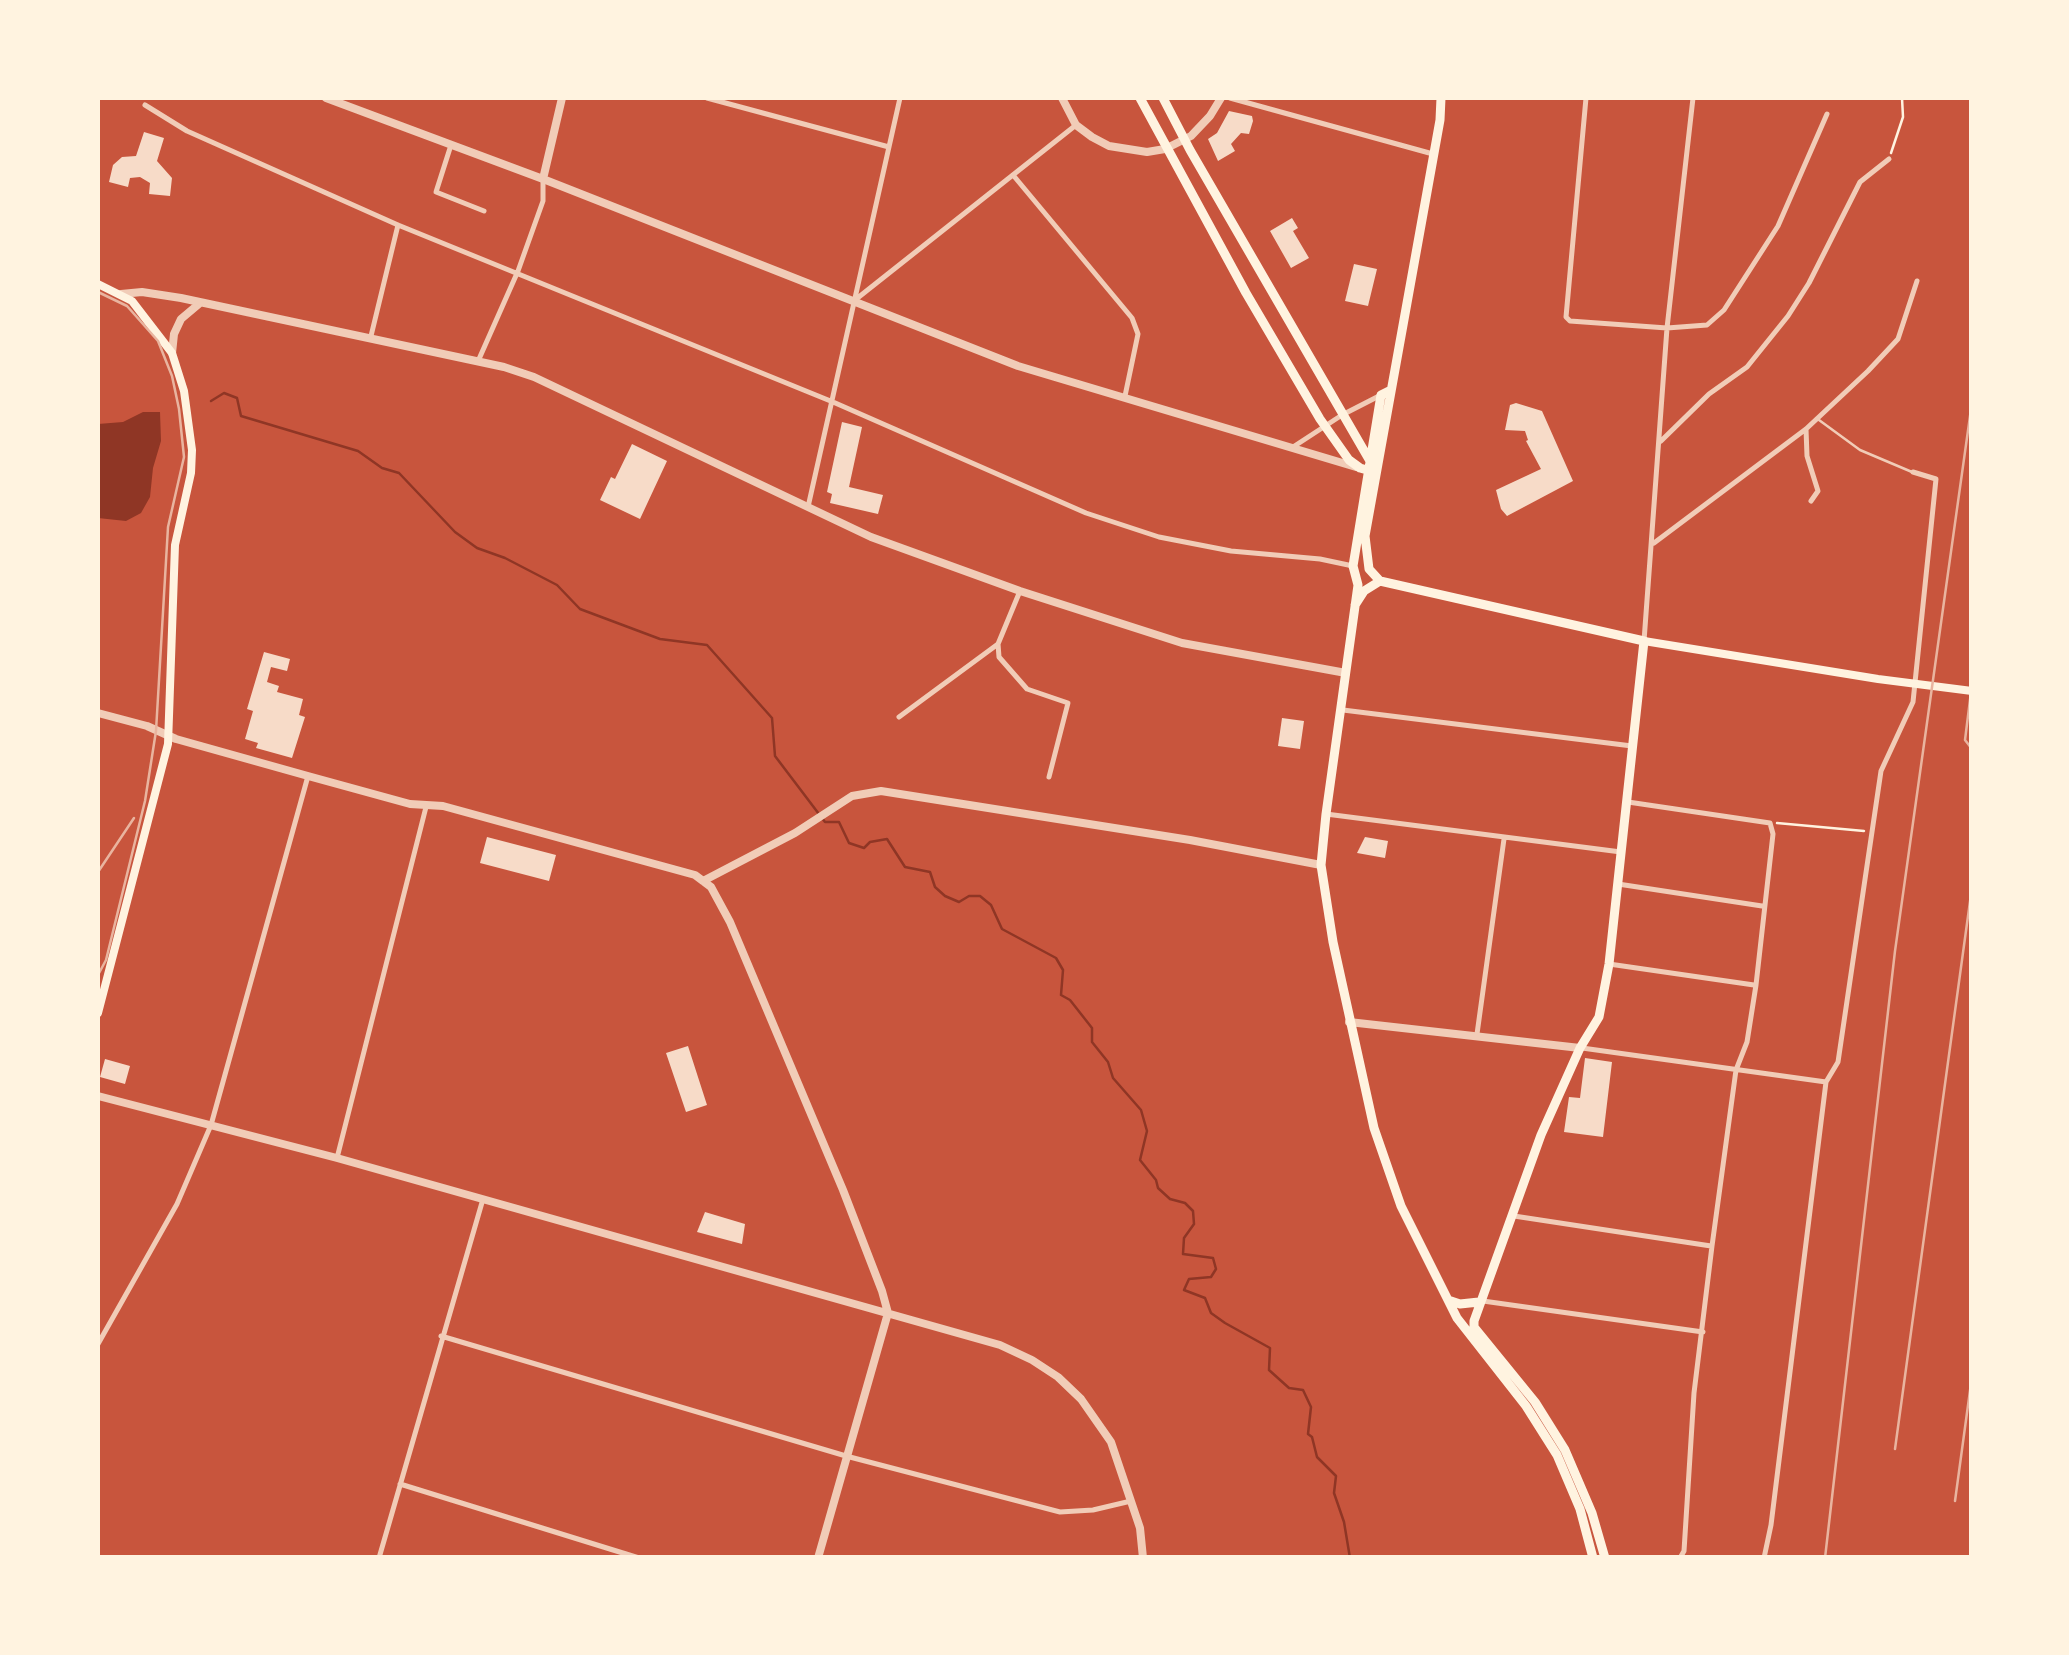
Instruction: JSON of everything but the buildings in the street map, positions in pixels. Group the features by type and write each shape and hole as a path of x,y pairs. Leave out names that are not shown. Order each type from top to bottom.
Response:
{"main road":[{"path":"1140,98 1326,427 1349,460 1368,468"},
{"path":"1163,98 1368,468 1365,553 1371,574 1380,582 1644,641 1972,691"},
{"path":"1441,98 1434,154 1368,468 1353,566 1358,586 1321,865 1349,1022 1386,1165 1401,1206 1457,1318 1526,1406 1556,1454 1580,1509 1593,1558"},
{"path":"98,284 138,307 172,352 184,392 192,450 191,474 175,545 164,771 98,1013"},
{"path":"1355,605 1364,590 1380,582"},
{"path":"1605,1558 1586,1497 1558,1438 1474,1321 1546,1122 1598,1016 1609,964 1644,641"},
{"path":"1448,1300 1470,1305 1480,1301"}],"street":[{"path":"326,98 544,179 1018,366 1368,468"},
{"path":"480,359 543,202 544,179 562,98"},
{"path":"707,98 888,147"},
{"path":"808,508 900,98"},
{"path":"1062,98 1076,125 1110,146 1134,152 1165,148 1185,140 1201,128 1220,98"},
{"path":"1230,98 1434,154"},
{"path":"1586,98 1566,317 1570,321 1667,328 1708,324 1724,310 1778,226 1827,114"},
{"path":"1644,641 1667,328 1693,98"},
{"path":"145,105 187,131 398,225 833,402 1069,506 1159,537 1232,551 1353,566"},
{"path":"852,303 1076,125"},
{"path":"451,145 436,192 484,211"},
{"path":"1661,441 1709,394 1748,367 1809,283 1860,182 1889,159"},
{"path":"1013,175 1132,318 1138,334 1124,399"},
{"path":"370,336 398,225"},
{"path":"1654,544 1806,429 1898,339 1917,281"},
{"path":"121,294 142,292 202,302 480,359 534,376 871,537 1020,591 1182,643 1346,673"},
{"path":"172,352 181,319 202,302"},
{"path":"1294,447 1342,415 1385,393"},
{"path":"1806,429 1807,456 1818,491 1811,501"},
{"path":"1764,1558 1826,1082 1838,1062 1881,772 1913,702 1936,479 1913,472"},
{"path":"1020,591 998,644 999,657 1028,689 1068,703 1049,777"},
{"path":"900,718 998,644"},
{"path":"1342,710 1632,746"},
{"path":"98,713 308,776 426,807 443,806 699,878 722,904 843,1190 888,1314 818,1558"},
{"path":"98,1344 177,1204 211,1125 308,776"},
{"path":"699,878 795,833 852,796 881,791 1321,865"},
{"path":"1626,802 1770,823 1772,834 1756,985 1747,1042 1736,1070 1712,1246 1694,1393 1684,1551 1680,1558"},
{"path":"337,1158 426,807"},
{"path":"1326,814 1621,852"},
{"path":"1477,1034 1504,838"},
{"path":"1618,884 1762,906"},
{"path":"1609,964 1756,985"},
{"path":"1349,1022 1477,1034 1826,1082"},
{"path":"98,1096 483,1199 1000,1346 1032,1360 1058,1377 1080,1399 1112,1442 1140,1528 1142,1558"},
{"path":"379,1558 483,1199"},
{"path":"1511,1216 1712,1246"},
{"path":"1480,1301 1703,1332"},
{"path":"441,1336 846,1456 1060,1512 1131,1502"},
{"path":"400,1484 639,1558"}],"lane":[{"path":"1818,418 1860,450 1913,472"}],"path":[{"path":"1889,159 1903,118 1902,98"},
{"path":"1770,823 1870,832"}],"shaded area":[{"path":"143,412 160,412 161,441 150,497 141,513 126,521 98,518 98,424 123,422"}],"waterway":[{"path":"211,401 224,393 237,398 241,416 358,451 382,468 399,473 455,532 477,548 557,585 580,609 660,639 707,645 772,718 775,756 825,822 839,822 849,843 864,848 870,842 887,839 905,867 930,872 935,887 945,896 959,902 969,896 980,896 991,905 1002,929 1056,958 1063,970 1061,995 1070,1000 1092,1028 1092,1042 1108,1062 1113,1078 1141,1110 1147,1131 1140,1160 1158,1188 1193,1211 1194,1224 1184,1238 1183,1254 1213,1258 1216,1269 1211,1277 1189,1279 1184,1290 1205,1298 1211,1313 1270,1348 1269,1370 1289,1388 1303,1390 1311,1407 1308,1434 1317,1457 1336,1476 1334,1493 1350,1558"}],"tram line":[{"path":"98,292 127,306 158,341 172,376 184,457 168,527 156,731 145,801 106,960 98,975"},
{"path":"98,872 134,818"}],"railway":[{"path":"1825,1558 1895,951 1972,402"},
{"path":"1972,684 1965,740 1972,749"},
{"path":"1895,1449 1972,887"},
{"path":"1955,1501 1972,1376"}]}
